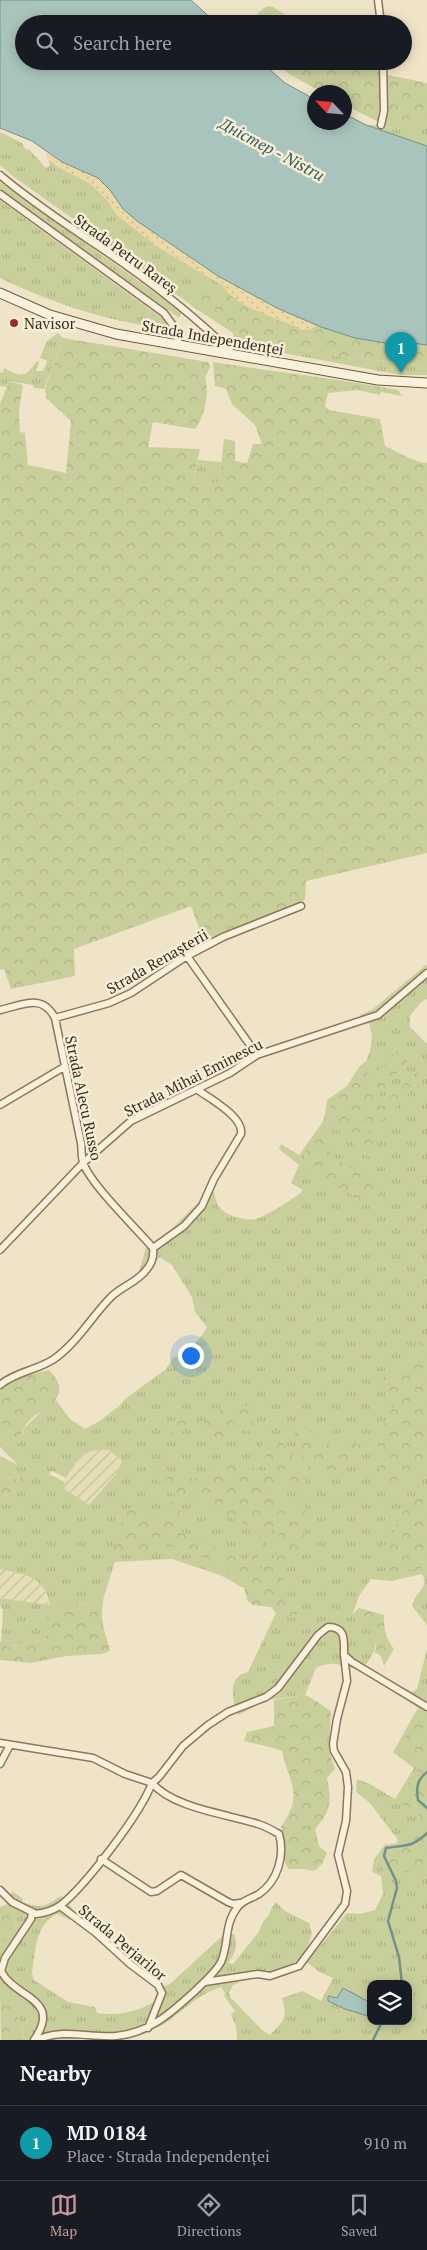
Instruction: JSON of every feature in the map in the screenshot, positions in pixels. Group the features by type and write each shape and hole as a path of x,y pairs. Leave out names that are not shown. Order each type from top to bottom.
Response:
{"main road":[{"name":"Strada Independenței","path":"0,293 50,316 80,325 180,346 378,380 427,383"}],"street":[{"path":"378,0 380,15"},
{"path":"381,125 384,111 383,70"},
{"name":"Strada Petru Rareș","path":"0,175 50,214 131,270 193,317 234,355"},
{"path":"0,194 164,313 172,324 180,346"},
{"name":"Strada Renașterii","path":"55,1018 110,1003 131,993 187,956 224,937 301,906"},
{"path":"187,956 258,1056"},
{"name":"Strada Mihai Eminescu","path":"0,1250 83,1163 132,1121 198,1090 258,1056 378,1015 427,973"},
{"path":"0,1010 38,1002 45,1004 55,1018"},
{"name":"Strada Alecu Russo","path":"55,1018 81,1143 83,1163 114,1205 153,1248"},
{"path":"0,1105 64,1067"},
{"path":"0,1385 6,1380 34,1370 55,1358 88,1325 113,1294 144,1273 153,1260 153,1248 184,1226 202,1206 214,1179 241,1134 239,1122 198,1090"},
{"path":"81,1143 96,1151"},
{"path":"0,1890 12,1902 32,1912 44,1912 60,1906 101,1859 147,1796 152,1783 159,1777 183,1746 208,1725 228,1712 258,1700 278,1688 318,1635 328,1627 334,1627 342,1631 344,1637 347,1681 336,1719 333,1744 334,1751 346,1772 348,1787 346,1821 338,1855 346,1891 345,1904 299,1966 270,1976 258,1974 205,1982"},
{"path":"344,1654 352,1662 427,1708"},
{"path":"0,1743 93,1758 125,1774 144,1782 152,1783 157,1789 200,1810 260,1824 279,1834 281,1854 278,1870 260,1893 240,1903 233,1904 181,1875 156,1891 151,1892 101,1859"},
{"path":"0,1764 10,1745"},
{"path":"36,2040 47,2035 58,2034 74,2034 99,2038 121,2036 148,2028 172,2013 205,1982 221,1963 230,1921 240,1903"},
{"name":"Strada Perjarilor","path":"60,1906 96,1933 130,1964 158,1985 162,1993 148,2028"},
{"path":"32,1912 31,1919 5,1958 1,1971 10,1986 36,2000 42,2011 44,2022 36,2040"}],"shaded area":[{"path":"100,1449 110,1451 122,1461 116,1474 89,1505 65,1489 63,1481 81,1455"},
{"path":"0,1569 20,1573 35,1580 43,1586 50,1606 0,1598"}],"green space":[{"path":"273,7 285,15 256,15 264,8"},
{"path":"284,70 376,70 384,74 427,83 427,127 404,121 390,128 352,109 352,85 309,85"},
{"path":"404,121 427,127 427,146 366,125 381,125 390,128"},
{"path":"0,132 22,143 26,150 29,149 46,168 50,165 48,159 58,167 91,184 107,200 117,215 158,247 224,286 220,293 213,294 192,306 123,253 14,177 0,165"},
{"path":"0,182 182,312 179,318 0,189"},
{"path":"0,200 163,319 166,325 164,329 121,321 80,310 40,296 0,278"},
{"path":"224,286 254,309 311,329 317,325 355,338 385,343 397,341 427,345 427,366 336,356 301,348 289,348 260,336 233,333 192,306 192,298 199,289 206,288 213,294 220,293"},
{"path":"58,333 63,338 44,389 9,381 6,387 0,386 0,372 2,373 4,368 23,374 30,370 37,361 39,362 36,371 43,371 47,361 40,358 46,342"},
{"path":"233,333 260,336 289,348 301,348 336,356 427,366 427,375 401,375 235,344"},
{"path":"63,338 208,362 210,367 205,378 207,390 205,405 198,425 195,429 153,422 148,447 200,449 193,483 197,486 219,482 224,439 235,441 235,461 247,463 253,444 262,444 255,425 232,404 226,389 215,386 213,362 398,390 402,396 381,392 380,395 358,390 328,393 325,406 329,410 380,419 385,446 411,459 427,463 427,853 306,881 305,900 204,942 191,906 74,949 75,976 11,989 4,969 0,970 0,404 9,381 23,385 19,411 20,432 25,433 28,465 66,473 71,421 46,398 45,388"},
{"path":"198,460 221,462 220,482 197,486 193,484"},
{"path":"427,964 427,999 420,1003 410,1016 410,1027 427,1044 427,1625 412,1606 424,1585 422,1574 391,1581 371,1579 359,1596 352,1616 376,1629 374,1651 361,1670 338,1664 323,1665 316,1668 305,1695 268,1700 238,1715 233,1696 234,1683 241,1674 248,1672 276,1613 271,1607 253,1605 248,1601 244,1588 220,1575 172,1559 115,1562 104,1596 96,1597 90,1606 79,1603 47,1632 41,1642 30,1641 8,1647 1,1644 3,1610 0,1606 0,1598 50,1605 47,1595 38,1582 25,1575 0,1569 0,1498 14,1492 24,1477 16,1479 0,1475 0,1456 18,1465 0,1447 0,1440 14,1446 23,1435 24,1428 55,1399 70,1419 85,1429 98,1422 118,1407 125,1399 166,1369 173,1358 186,1353 203,1334 207,1327 195,1312 192,1297 172,1265 159,1257 147,1277 139,1271 146,1248 170,1230 200,1201 206,1189 214,1192 220,1208 225,1212 247,1219 256,1219 273,1211 303,1190 291,1183 299,1165 279,1149 281,1144 299,1155 324,1120 327,1100 347,1086 359,1067 366,1061 370,1051 372,1035 369,1023 364,1023 360,1015 373,1009","holes":["100,1449 110,1451 122,1461 116,1474 89,1505 65,1489 63,1481 49,1474 52,1471 66,1478 81,1455"]},
{"path":"407,1046 411,1053 408,1059 385,1087 378,1100 384,1103 417,1072 420,1078 395,1108 386,1117 374,1124 369,1131 374,1153 369,1157 364,1154 346,1136 336,1130 330,1128 325,1135 327,1145 336,1159 363,1174 374,1183 379,1192 376,1203 364,1205 330,1182 306,1173 304,1154 328,1124 331,1101 346,1090 364,1069 371,1078 397,1051"},
{"path":"427,1336 427,1466 402,1479 401,1496 385,1489 381,1476 376,1440 397,1399 390,1396 382,1387 384,1376 409,1366 417,1346"},
{"path":"49,1370 57,1381 59,1390 57,1397 29,1421 23,1430 20,1443 14,1446 0,1440 0,1388 15,1378"},
{"path":"224,1402 231,1406 250,1406 254,1428 248,1432 236,1428 227,1438 214,1443 204,1440 198,1432 205,1421 220,1415 220,1408"},
{"path":"177,1418 187,1420 187,1423 183,1432 176,1436 171,1434 171,1425"},
{"path":"304,1428 334,1448 349,1441 362,1446 357,1457 347,1461 340,1475 330,1476 311,1473 300,1451 294,1429"},
{"path":"272,1438 281,1442 288,1449 299,1466 295,1473 301,1474 306,1482 303,1491 295,1488 288,1476 284,1477 276,1491 268,1488 265,1490 266,1495 287,1506 302,1502 306,1507 303,1526 304,1539 283,1573 284,1585 288,1595 299,1601 300,1608 296,1617 290,1617 285,1610 276,1613 271,1607 253,1605 248,1601 244,1588 237,1585 232,1572 186,1549 161,1546 144,1552 127,1546 117,1555 113,1553 117,1530 122,1526 120,1521 136,1501 158,1519 165,1514 173,1498 184,1501 175,1525 178,1530 245,1562 261,1534 267,1533 255,1566 263,1570 273,1559 280,1547 277,1533 270,1529 248,1525 224,1515 195,1495 189,1493 172,1494 154,1477 157,1470 198,1478 220,1465 235,1465 272,1474 276,1463 267,1456 261,1458 254,1455 257,1448"},
{"path":"0,1475 16,1479 25,1476 29,1480 14,1492 0,1498"},
{"path":"413,1497 427,1497 427,1567 407,1571 398,1579 389,1575 388,1555 397,1524"},
{"path":"104,1596 102,1617 110,1651 102,1654 66,1656 31,1663 0,1660 0,1641 8,1647 30,1641 41,1642 47,1632 43,1629 56,1609 73,1603 90,1606 96,1597"},
{"path":"359,1608 384,1615 386,1633 394,1649 384,1666 381,1656 374,1652 376,1648 376,1629 351,1616"},
{"path":"427,1649 427,2040 237,2040 236,2027 231,2014 235,2011 224,1996 225,1993 221,1987 196,2000 159,2027 144,2031 110,2037 22,2040 24,2029 15,2007 9,1997 0,1990 0,1944 16,1927 15,1916 7,1904 12,1891 23,1899 22,1902 34,1906 46,1905 61,1896 77,1914 70,1920 58,1914 45,1923 38,1939 32,1973 34,1980 68,2002 95,2007 97,2013 113,2014 127,2012 156,2001 157,1989 170,1984 222,1936 234,1934 236,1949 228,1963 233,1964 258,1933 276,1902 285,1911 309,1923 312,1933 304,1955 297,1964 270,1974 262,1971 236,1977 239,1983 233,1985 229,1993 230,1997 261,2029 270,2035 279,2026 285,2015 282,1998 303,1991 321,2001 333,1978 319,1972 307,1962 347,1913 360,1914 375,1910 383,1894 381,1876 372,1872 374,1859 385,1845 396,1844 398,1840 370,1803 356,1792 357,1779 370,1784 395,1799 414,1768 393,1752 418,1708 395,1693 397,1684 412,1692 417,1689"},
{"path":"305,1695 331,1711 329,1751 335,1769 327,1778 329,1806 315,1829 319,1846 327,1853 322,1864 314,1871 289,1869 285,1864 285,1841 281,1827 288,1816 294,1798 282,1751 244,1741 247,1732 274,1726 274,1700"},
{"path":"418,1708 427,1714 427,1876 408,1872 399,1873 389,1878 383,1870 381,1862 385,1845 402,1843 419,1825 420,1816 400,1802 403,1793 419,1767 399,1750"},
{"path":"7,1904 15,1916 16,1927 0,1944 0,1907"},
{"path":"0,1990 9,1997 15,2007 24,2029 22,2040 1,2040"}],"sand":[{"path":"46,152 62,162 98,178 110,190 123,209 165,241 256,297 317,325 311,329 303,330 259,312 236,300 228,293 224,286 158,247 117,215 107,200 91,184 58,167 46,155"}],"water":[{"name":"Дністер - Nistru","path":"0,0 191,0 207,15 15,15 15,70 270,70 285,83 307,95 307,130 352,130 352,118 366,125 427,146 427,345 397,341 385,343 355,338 321,327 277,308 218,276 137,221 123,209 110,190 98,178 62,162 32,141 0,128"},
{"path":"343,1988 367,2001 367,2016 328,2001 328,1996 337,1998"}],"waterway":[{"path":"427,1772 419,1781 417,1791 418,1800 427,1808"},
{"path":"402,1980 399,1957 388,1921 397,1888 396,1881 384,1856 386,1848 412,1844 427,1833"},
{"path":"373,2040 380,2025"}],"place":[{"name":"Navisor","path":"14,323"},
{"name":"MD 0184","path":"401,373"}]}
